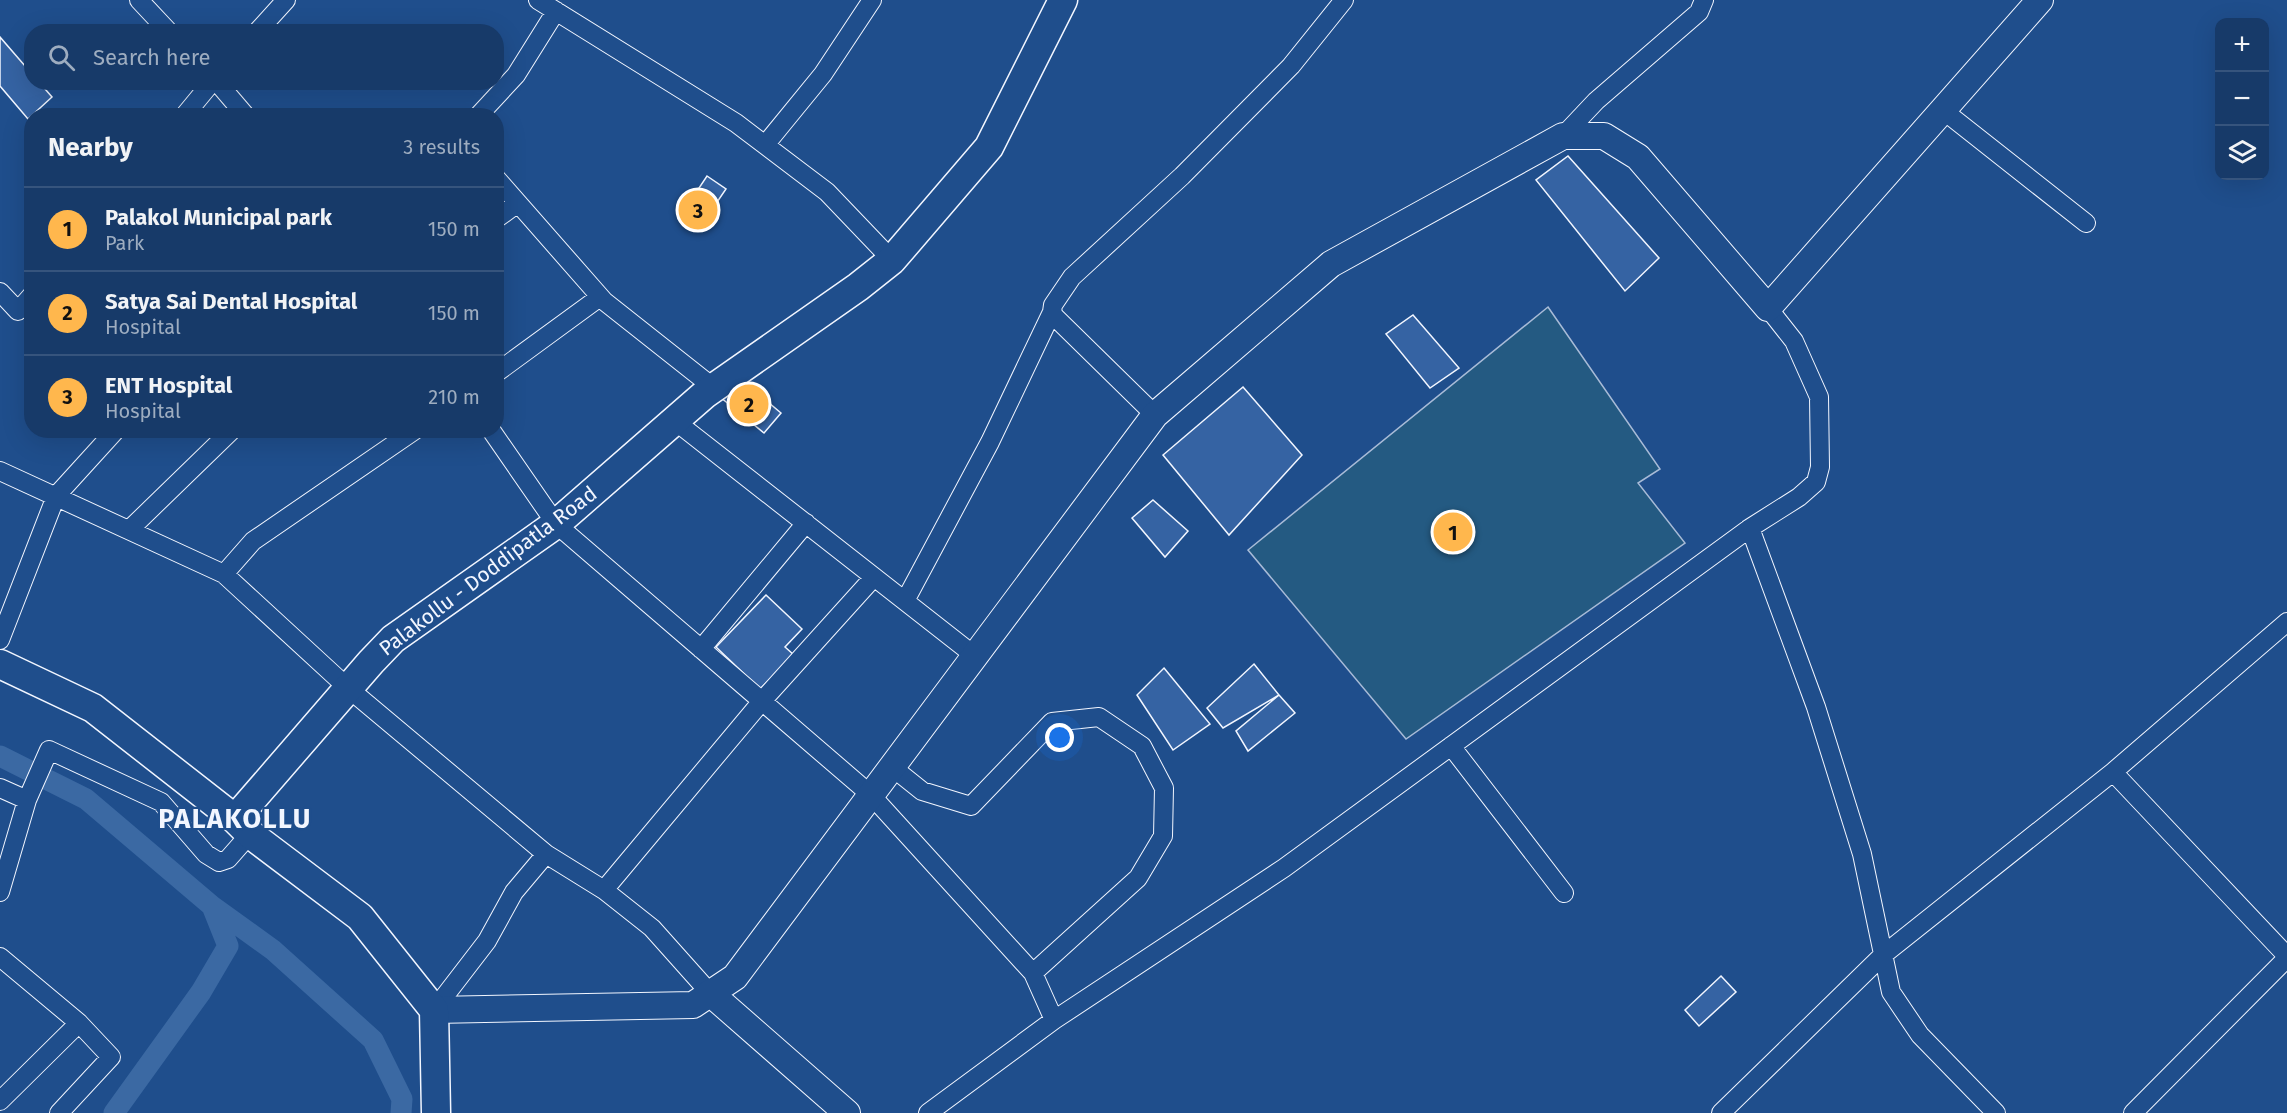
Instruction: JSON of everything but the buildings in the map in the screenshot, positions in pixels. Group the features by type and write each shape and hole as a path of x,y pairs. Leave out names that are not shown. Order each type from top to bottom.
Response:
{"main road":[{"name":"Palakollu - Doddipatla Road","path":"243,826 348,688 393,639 556,524 714,388 858,287 892,260 989,147 1063,0"},
{"path":"0,664 93,708 360,917 434,1010 436,1113"}],"street":[{"path":"139,0 162,24"},
{"path":"264,24 286,0"},
{"path":"538,0 736,123 827,192 892,260"},
{"path":"765,145 823,74 872,0"},
{"path":"905,601 990,442 1052,312 1053,305 1072,277 1182,176 1283,74 1344,0"},
{"path":"434,1010 693,1005 735,976 1155,415 1331,264 1563,136 1596,100 1699,12 1704,0"},
{"path":"1768,308 2040,0"},
{"path":"504,88 516,75 556,11"},
{"path":"191,108 205,90"},
{"path":"224,90 239,108"},
{"path":"485,108 502,90"},
{"path":"1944,111 2086,223"},
{"path":"934,1111 1054,1020 1284,868 1750,528 1799,497 1816,482 1820,467 1819,397 1794,341 1638,157 1604,136 1563,136"},
{"path":"504,187 600,297 714,388"},
{"path":"504,213 518,203"},
{"path":"0,292 18,311 24,304"},
{"path":"504,367 600,297"},
{"path":"1052,312 1155,415"},
{"path":"675,421 975,656"},
{"path":"0,640 56,496 109,438"},
{"path":"129,530 224,438"},
{"path":"224,574 253,541 403,438"},
{"path":"497,438 556,524 871,795 1033,973 1054,1020"},
{"path":"0,471 224,574 348,688 546,854 604,890 652,928 710,993 847,1113"},
{"path":"701,649 806,523"},
{"path":"1750,528 1816,708 1862,854 1891,992 1920,1035 1996,1113"},
{"path":"604,890 762,701 874,577"},
{"path":"1721,1113 1883,956 2114,772 2287,622"},
{"path":"892,767 922,791 971,806 1052,722 1099,717 1142,746 1164,788 1163,836 1138,878 1033,973"},
{"path":"1451,746 1564,893"},
{"path":"0,892 27,800 49,750 161,802 206,854 219,862 228,859 243,826"},
{"path":"2114,772 2287,957 2133,1113"},
{"path":"0,788 27,800"},
{"path":"434,1010 487,941 514,892 546,854"},
{"path":"0,957 79,1023 111,1057 59,1113"},
{"path":"0,1101 79,1023"}],"shaded area":[{"path":"1548,307 1660,469 1638,483 1685,543 1406,739 1248,550"}],"waterway":[{"path":"0,756 86,799 212,906 228,946 201,992 114,1113"},
{"path":"212,906 273,950 373,1040 402,1099 401,1113"}],"place":[{"name":"ENT Hospital","path":"698,210"},
{"name":"Satya Sai Dental Hospital","path":"749,404"},
{"name":"Palakol Municipal park","path":"1453,532"}],"district":[{"name":"PALAKOLLU","path":"235,819"}]}
